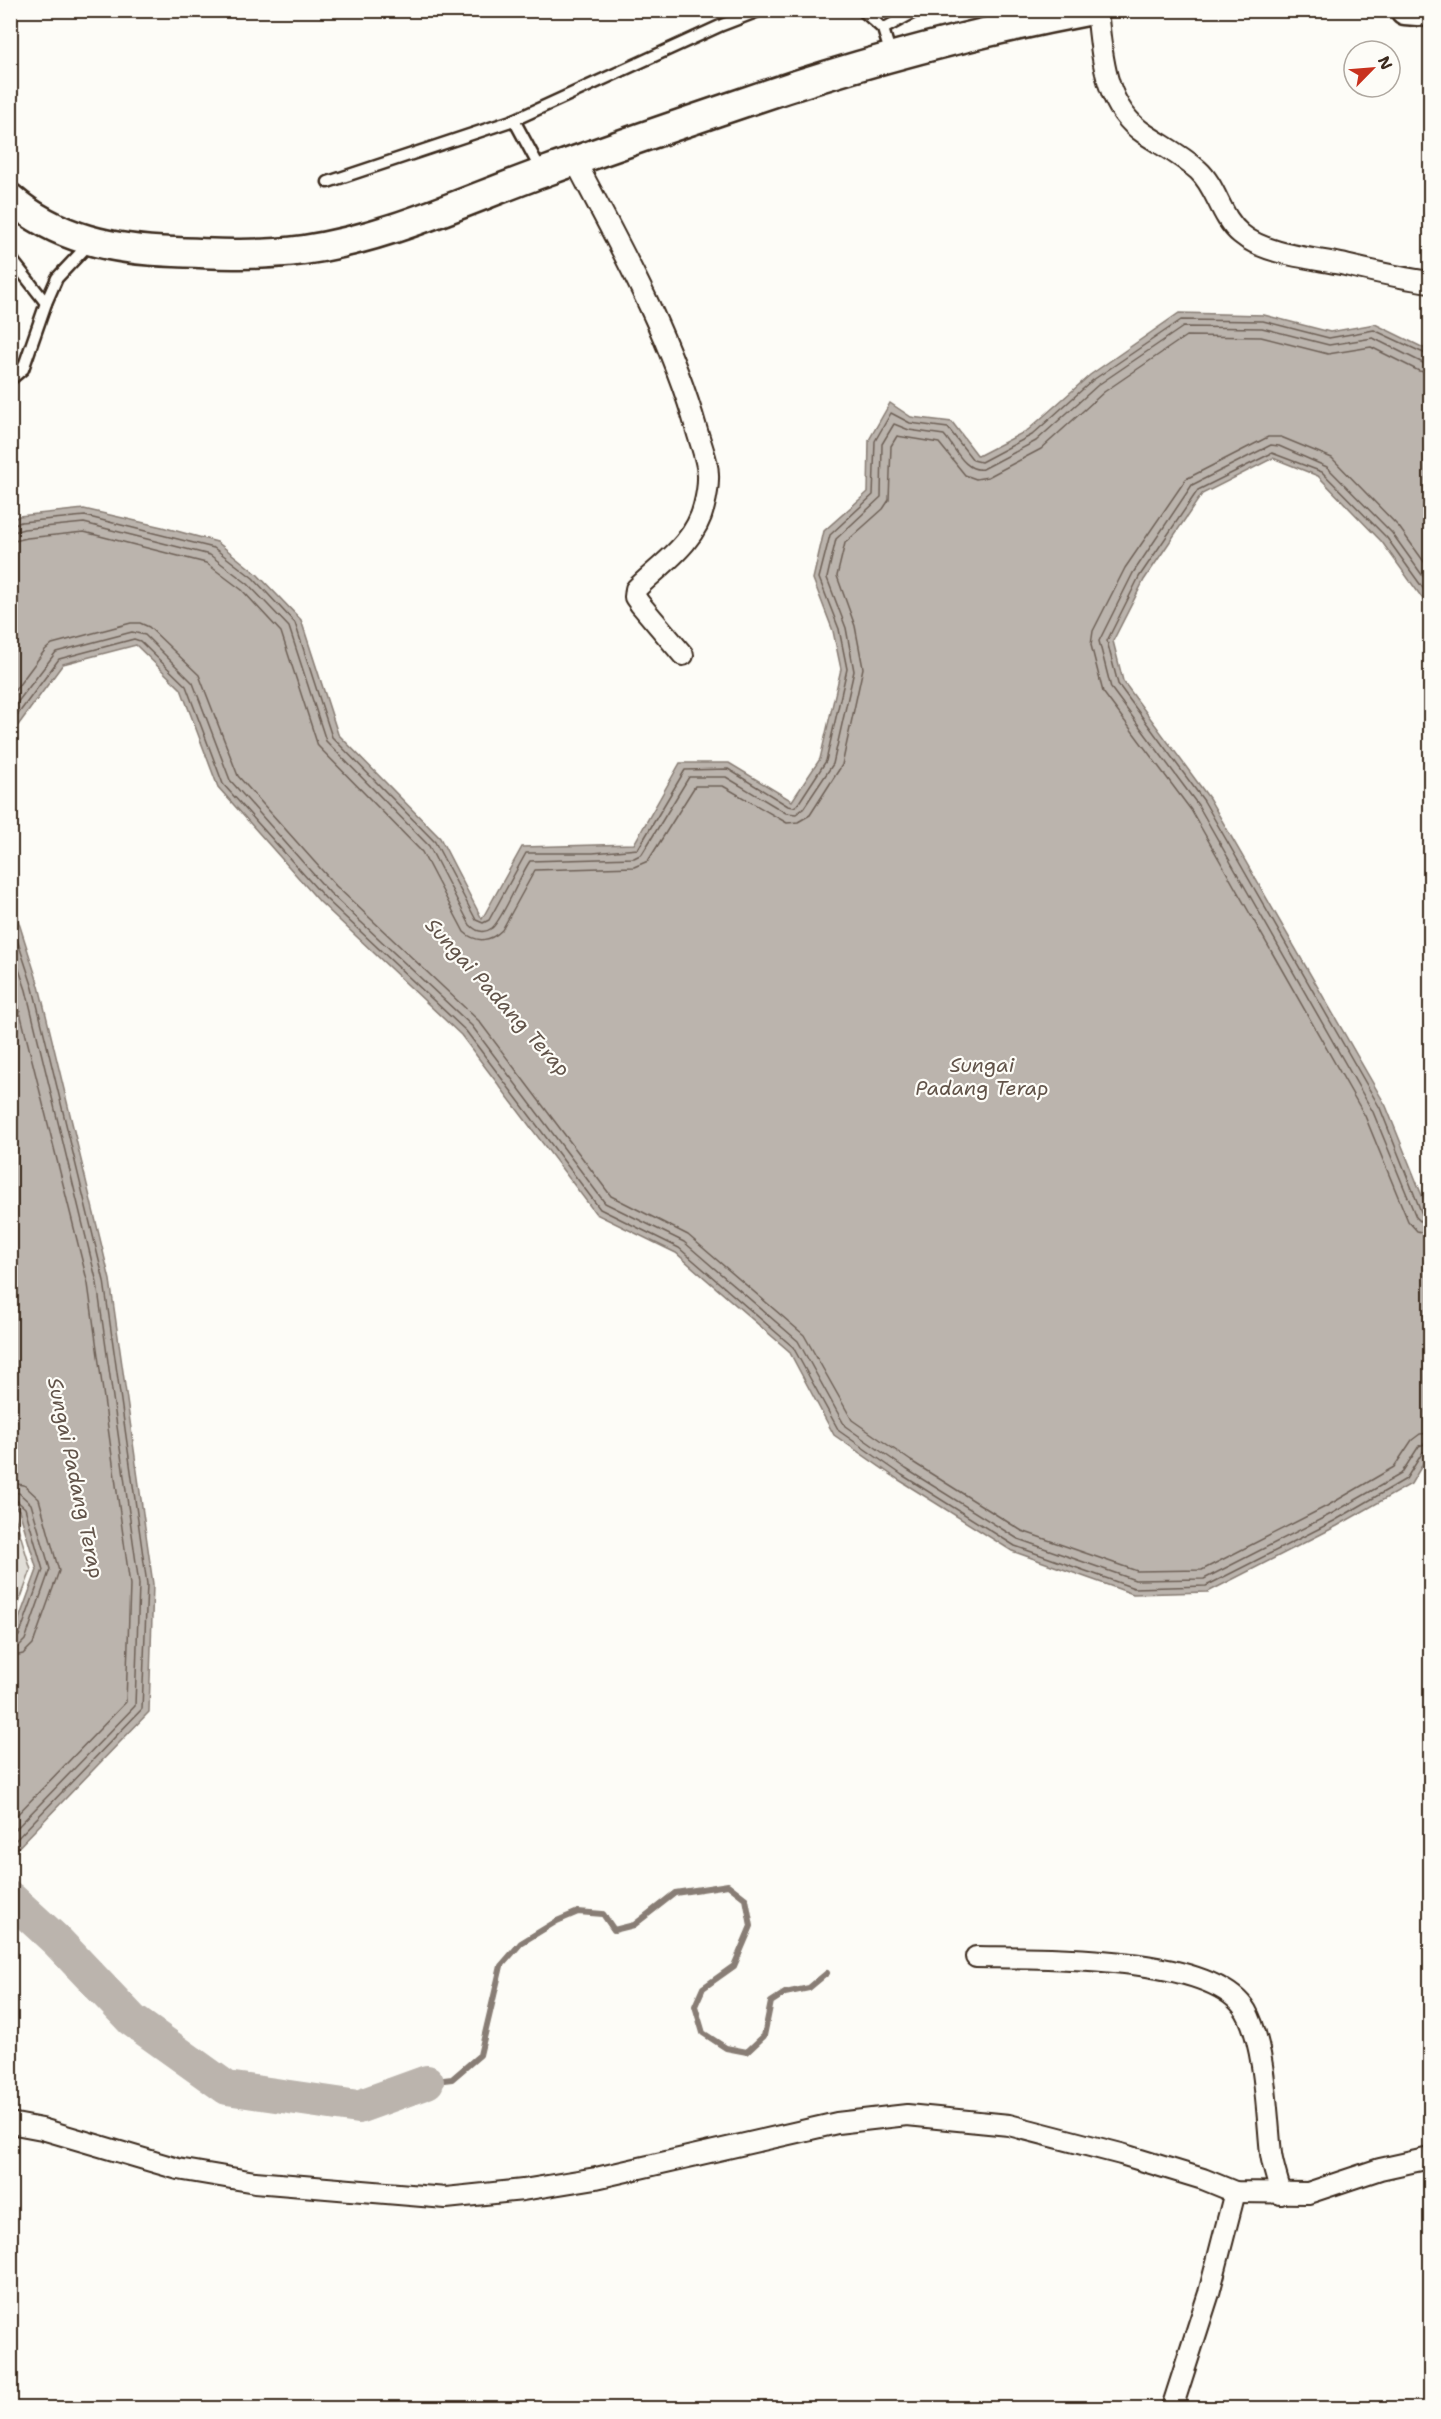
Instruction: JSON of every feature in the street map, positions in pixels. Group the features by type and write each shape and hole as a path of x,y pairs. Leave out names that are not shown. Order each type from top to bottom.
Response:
{"main road":[{"path":"10,198 39,220 92,242 114,248 232,255 306,250 352,240 394,227 500,190 543,172 824,75 887,42 1020,24 1092,10"},
{"path":"1405,10 1431,12"}],"street":[{"path":"1097,10 1109,86 1121,112 1143,132 1171,148 1201,172 1228,221 1242,235 1262,245 1294,255 1431,282"},
{"path":"575,161 632,268 668,349 693,416 709,477 704,508 689,539 672,558 636,589 635,597 682,655"},
{"path":"976,1957 1093,1959 1176,1972 1229,1992 1246,2010 1253,2029 1265,2091 1272,2157 1281,2194"},
{"path":"10,2123 42,2129 189,2171 255,2182 446,2198 523,2190 596,2178 837,2123 907,2115 1009,2125 1121,2154 1203,2179 1234,2192 1308,2193 1380,2169 1431,2158"},
{"path":"1172,2409 1209,2293 1234,2192"}],"lane":[{"path":"328,182 514,120 722,25 761,10"},
{"path":"862,10 887,42 918,10"},
{"path":"514,120 543,172"},
{"path":"10,380 23,369 45,303 57,278 92,242"},
{"path":"10,257 45,303"}],"shaded area":[{"path":"11,1511 14,1514 31,1570 11,1625"}],"water":[{"name":"Sungai Padang Terap","path":"1179,313 1264,315 1330,332 1375,324 1430,351 1430,609 1382,542 1318,476 1273,458 1202,494 1144,580 1113,641 1123,681 1209,798 1386,1106 1425,1203 1430,1219 1430,1452 1411,1484 1337,1526 1208,1592 1133,1594 1012,1551 899,1480 834,1435 789,1351 676,1253 596,1214 461,1035 320,902 218,787 181,689 136,645 63,664 11,735 10,521 19,516 84,509 217,542 257,574 301,620 338,734 440,838 482,919 522,847 634,844 680,763 729,763 792,801 820,759 841,669 833,631 813,579 824,531 868,492 869,440 890,403 911,417 952,422 978,456 1028,430 1090,375"},
{"name":"Sungai Padang Terap","path":"11,898 39,986 110,1280 153,1584 149,1712 11,1855 11,1641 37,1570 19,1510 10,1503"}],"waterway":[{"path":"427,2082 452,2079 480,2055 501,1966 521,1943 557,1921 578,1912 603,1914 614,1930 634,1925 675,1893 728,1885 746,1899 751,1926 734,1966 703,1988 695,2006 703,2033 726,2048 747,2052 764,2036 771,2002 785,1993 809,1988 827,1973"},
{"path":"10,1898 58,1942 132,2020 227,2088 358,2107 427,2082"}]}
